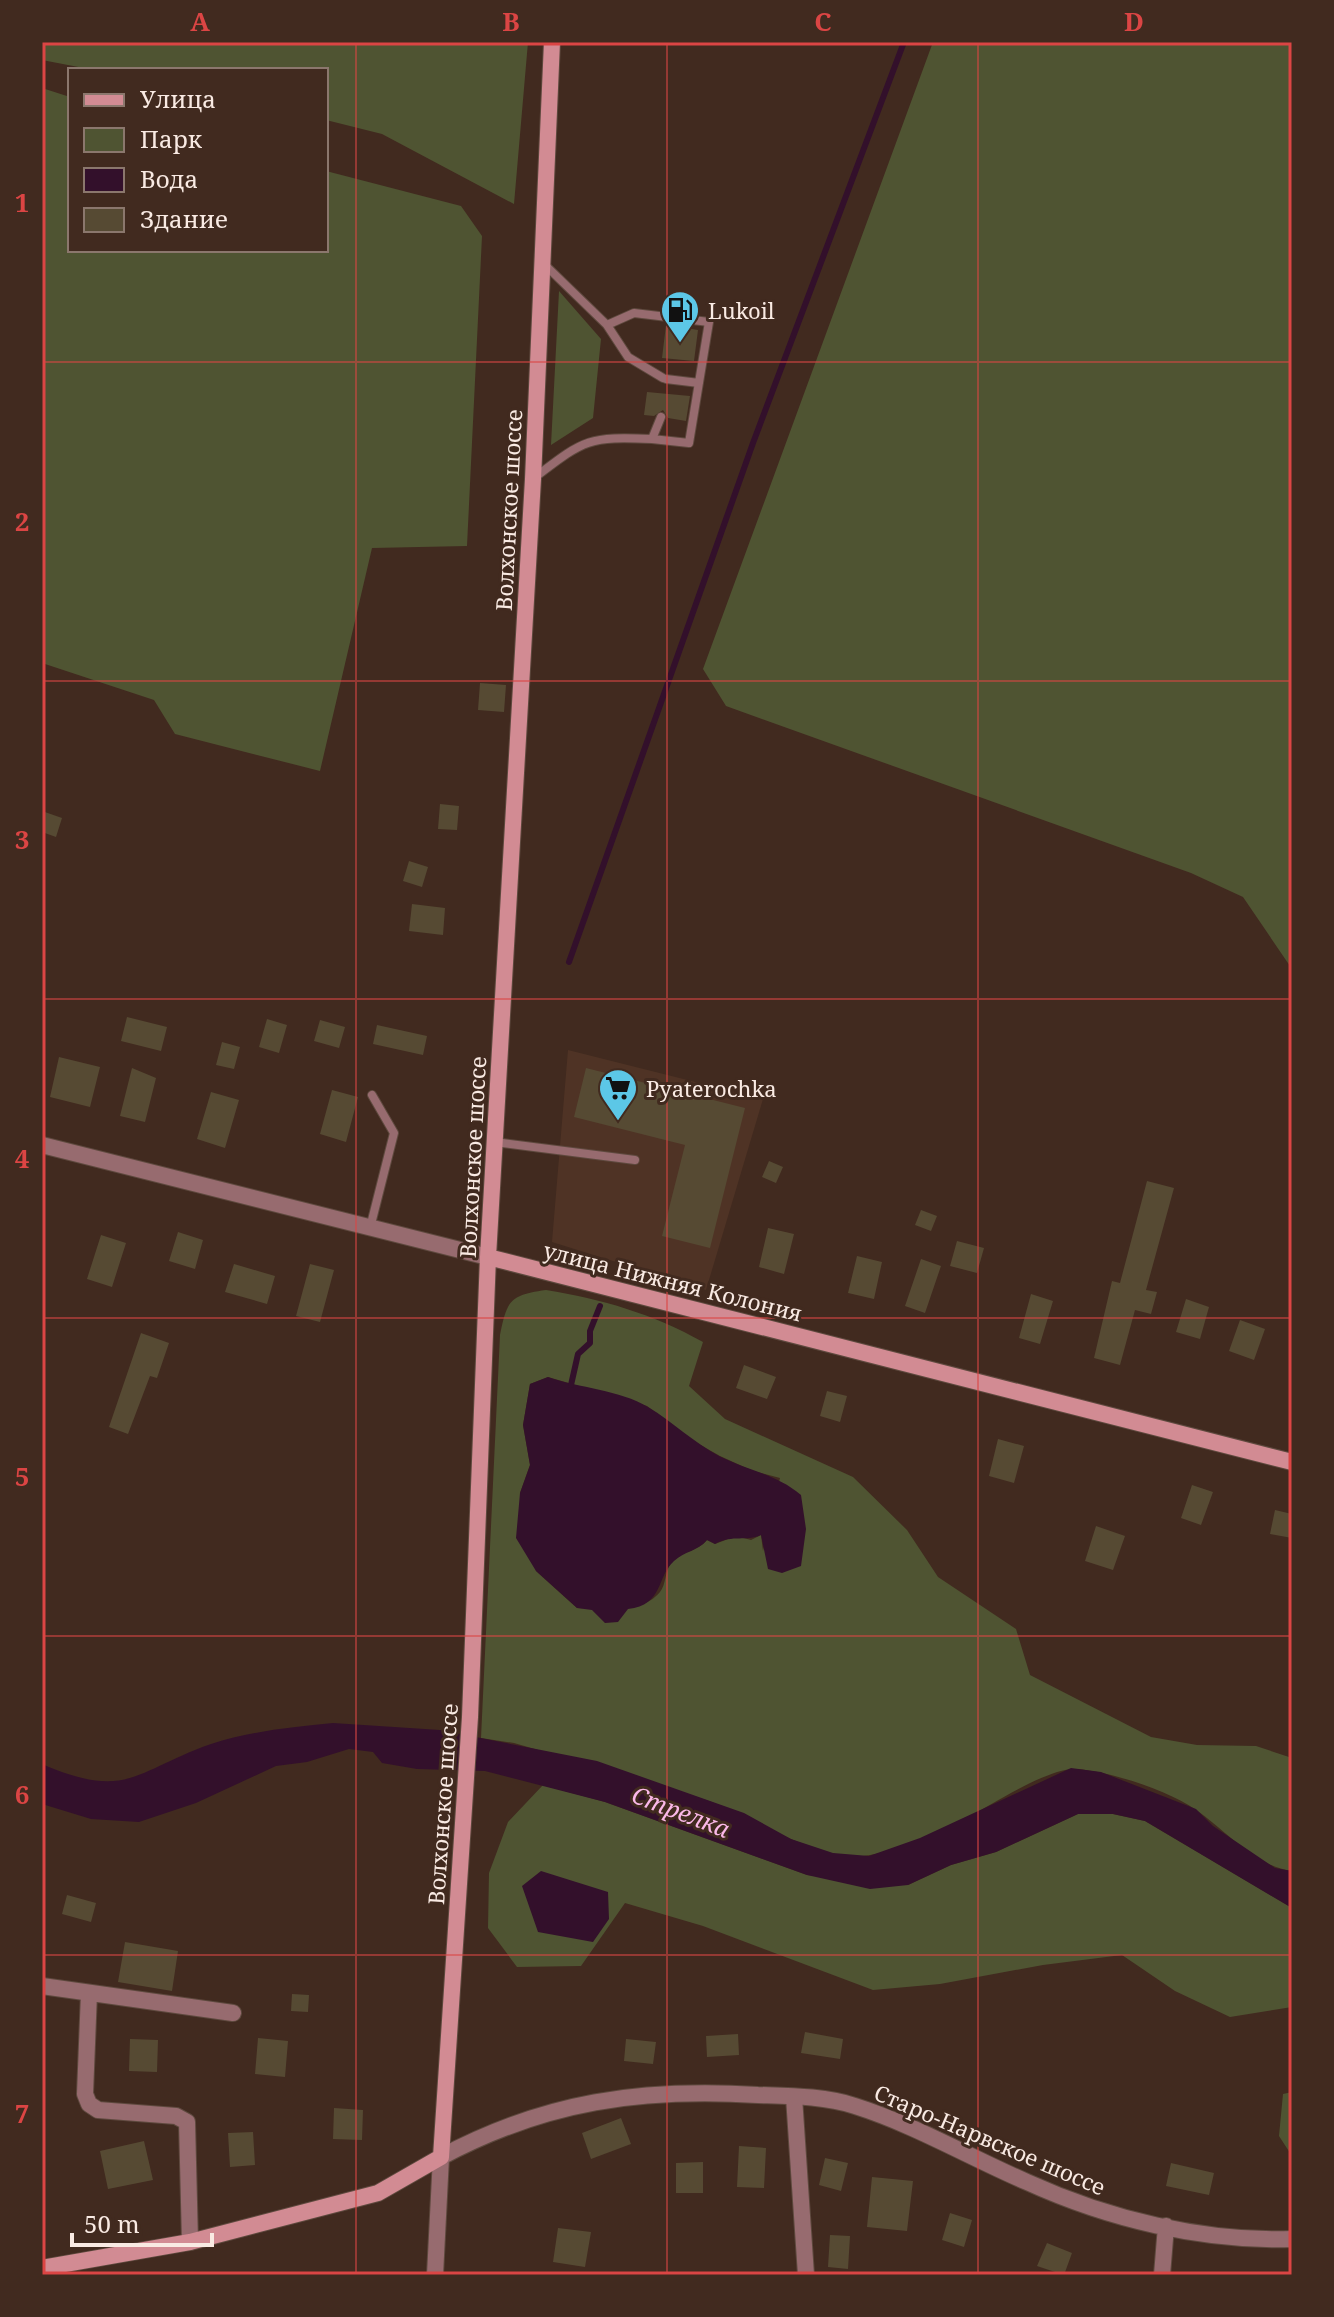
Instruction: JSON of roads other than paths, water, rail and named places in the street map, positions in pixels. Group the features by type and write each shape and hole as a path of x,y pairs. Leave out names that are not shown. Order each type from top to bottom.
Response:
{"main road":[{"name":"Волхонское шоссе","path":"441,2157 470,1717 488,1257 533,479 552,42"},
{"name":"улица Нижняя Колония","path":"488,1257 1292,1462"},
{"path":"42,2268 190,2242 378,2193 441,2157"}],"street":[{"name":"улица Нижняя Колония","path":"42,1145 488,1257"},
{"path":"42,1986 233,2013"},
{"path":"89,1993 85,2094 89,2104 98,2110 176,2116 187,2122 190,2242"},
{"name":"Старо-Нарвское шоссе","path":"441,2157 476,2139 545,2113 591,2101 684,2092 794,2097 852,2105 1072,2201 1166,2226 1260,2240 1292,2239"},
{"path":"794,2097 806,2275"},
{"name":"Волхонское шоссе","path":"435,2275 441,2157"},
{"path":"1162,2275 1166,2226"}],"lane":[{"path":"543,263 607,325 628,357 665,379 699,383"},
{"path":"533,479 570,450 594,438 689,443 709,322 634,313 607,325"},
{"path":"652,439 661,417"},
{"path":"370,1229 394,1133 372,1095"},
{"path":"494,1142 635,1160"}],"water":[{"path":"548,1377 637,1401 719,1456 792,1488 801,1495 806,1529 801,1566 782,1573 768,1569 761,1535 728,1539 715,1544 707,1540 674,1561 654,1596 640,1606 628,1609 618,1622 605,1623 592,1610 577,1608 536,1571 516,1538 520,1493 530,1465 523,1425 530,1384"},
{"name":"Стрелка","path":"333,1723 440,1730 597,1761 744,1813 791,1839 833,1853 869,1856 920,1838 1071,1768 1101,1772 1196,1809 1213,1826 1275,1868 1292,1871 1292,1908 1145,1821 1113,1814 1078,1814 996,1852 951,1865 908,1885 870,1889 807,1875 605,1802 485,1771 417,1769 382,1763 373,1752 349,1749 307,1762 276,1766 196,1803 139,1822 91,1819 42,1804 42,1764 71,1775 113,1781 130,1778 226,1740 272,1730"},
{"path":"541,1871 608,1892 609,1919 593,1942 538,1932 522,1886"}],"waterway":[{"path":"569,962 753,443 904,42"},
{"path":"571,1385 578,1354 590,1343 590,1331 600,1306"}],"place":[{"name":"Lukoil","path":"680,344"},
{"name":"Pyaterochka","path":"618,1122"}]}
